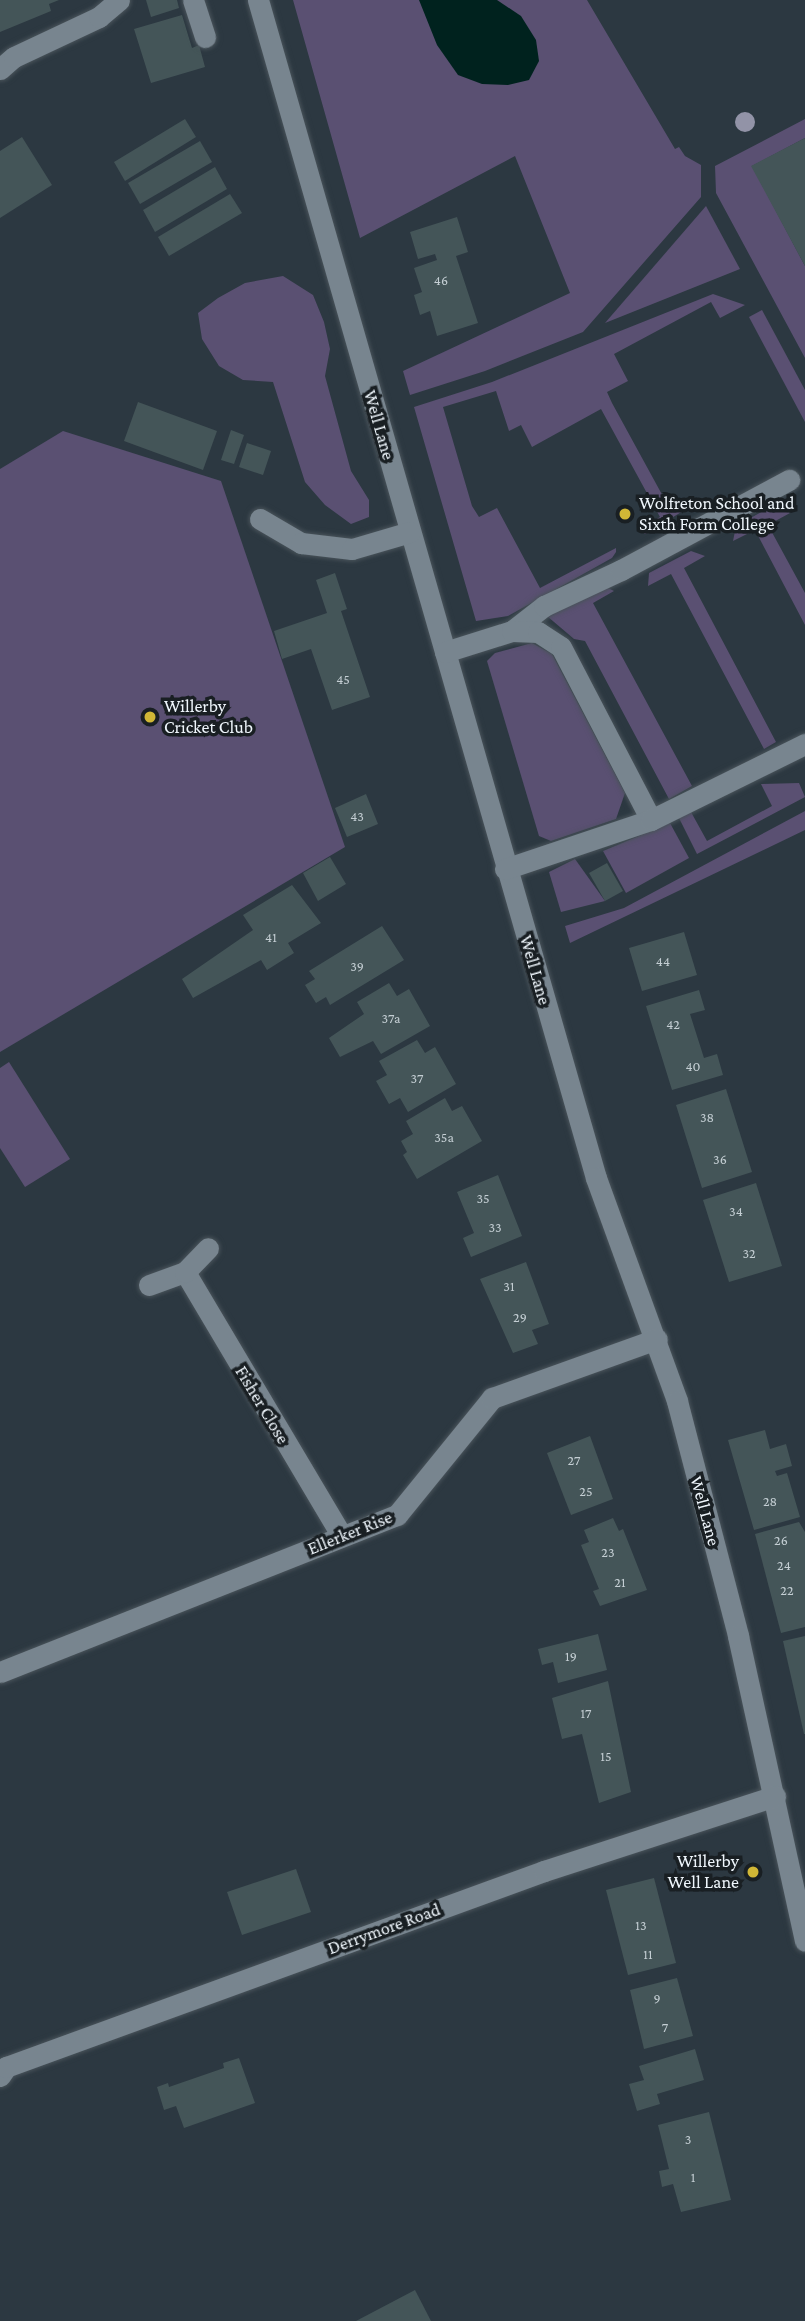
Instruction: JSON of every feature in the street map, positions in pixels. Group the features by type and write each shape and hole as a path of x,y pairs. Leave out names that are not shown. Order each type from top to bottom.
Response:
{"street":[{"path":"0,69 14,57 99,17 119,0"},
{"path":"193,0 205,37"},
{"name":"Well Lane","path":"258,0 505,869 596,1178 657,1339 738,1636 775,1796 781,1843 805,1941"},
{"path":"512,631 544,606 621,570 789,480"},
{"path":"260,519 301,543 352,550 410,532"},
{"path":"445,652 512,631 538,632 561,647 651,821"},
{"path":"505,869 651,821 805,744"},
{"path":"149,1286 185,1272 208,1248"},
{"name":"Fisher Close","path":"185,1272 342,1536"},
{"name":"Ellerker Rise","path":"0,1672 397,1516 492,1398 657,1339"},
{"name":"Derrymore Road","path":"0,2076 6,2067 544,1871 775,1796"}],"shaded area":[{"path":"293,0 587,0 675,149 679,147 685,156 701,165 701,197 583,332 485,371 410,395 403,371 570,293 515,156 360,238"},
{"path":"419,0 497,0 521,16 536,40 539,61 529,80 508,85 482,84 458,75 437,45"},
{"path":"805,119 805,138 752,166 805,266 805,358 716,193 715,166"},
{"path":"706,206 740,269 605,323"},
{"path":"283,276 313,295 324,322 330,349 325,376 351,471 369,500 369,517 351,524 325,505 305,482 273,382 243,380 219,366 202,339 198,313 245,283"},
{"path":"713,294 745,305 720,318 711,302 614,354 628,381 607,392 612,403 671,511 692,501 693,505 645,534 639,529 660,517 601,409 532,447 521,425 509,431 496,391 443,407 472,506 479,517 497,508 540,588 616,548 612,558 508,616 476,621 414,407 492,382"},
{"path":"762,310 805,390 805,422 749,317"},
{"name":"Willerby Cricket Club","path":"63,431 221,481 345,847 0,1052 0,469"},
{"path":"772,506 790,513 768,525 805,593 805,625 755,530 733,541 736,526"},
{"path":"691,551 705,556 684,568 776,742 764,749 671,574 648,586 649,573"},
{"path":"606,587 614,591 593,603 692,786 669,799 585,641 574,639 547,616"},
{"path":"532,643 552,654 625,793 616,819 551,841 539,836 487,661 495,653"},
{"path":"799,783 805,797 697,854 679,818 691,812 707,841 772,806 761,784"},
{"path":"805,811 805,830 570,943 565,926 624,908"},
{"path":"670,823 689,858 626,893 603,851"},
{"path":"575,859 605,901 561,912 549,872"},
{"path":"9,1062 70,1159 25,1187 0,1148 0,1068"}],"building":[{"path":"0,0 59,0 49,4 51,11 0,32"},
{"path":"146,0 177,0 179,8 151,17"},
{"path":"182,15 192,48 199,45 205,67 151,83 134,29"},
{"path":"185,119 196,137 125,181 114,162"},
{"path":"22,137 52,185 0,218 0,151"},
{"path":"805,138 805,266 751,166"},
{"path":"200,141 212,162 140,204 128,183"},
{"path":"215,167 227,189 155,232 143,210"},
{"path":"230,194 242,213 169,256 158,237"},
{"path":"457,217 468,252 456,256 478,323 437,336 430,311 420,315 414,295 422,292 414,268 437,260 435,254 418,259 410,232"},
{"path":"138,402 217,431 203,470 124,441"},
{"path":"231,430 244,435 234,464 221,460"},
{"path":"247,443 271,451 263,475 239,467"},
{"path":"335,573 347,609 341,611 370,697 332,710 311,649 282,659 274,631 327,613 316,580"},
{"path":"366,794 378,824 347,837 335,808"},
{"path":"330,857 346,884 318,901 303,873"},
{"path":"607,863 623,891 605,901 589,873"},
{"path":"292,885 321,923 288,943 294,953 267,970 261,960 193,998 182,979 253,930 243,915"},
{"path":"382,926 404,960 330,1005 326,997 316,1003 305,985 315,979 309,971"},
{"path":"684,932 697,975 642,991 629,948"},
{"path":"389,983 397,996 409,989 430,1026 381,1054 373,1041 340,1057 329,1038 364,1014 357,1002"},
{"path":"699,990 705,1010 690,1014 704,1058 717,1054 723,1075 672,1090 646,1006"},
{"path":"417,1040 425,1053 435,1047 456,1084 408,1112 400,1098 389,1104 376,1081 387,1075 379,1061"},
{"path":"726,1089 752,1172 702,1188 676,1105"},
{"path":"445,1098 452,1111 462,1106 482,1141 417,1179 403,1155 407,1152 401,1141 413,1134 406,1121"},
{"path":"498,1175 522,1236 471,1257 463,1238 474,1233 457,1192"},
{"path":"756,1183 782,1266 729,1282 703,1200"},
{"path":"526,1262 549,1324 532,1330 538,1344 513,1353 480,1279"},
{"path":"765,1430 770,1449 786,1444 792,1466 775,1471 777,1476 787,1473 800,1517 754,1530 728,1440"},
{"path":"590,1436 613,1499 571,1515 547,1453"},
{"path":"613,1518 619,1531 623,1529 647,1590 600,1606 593,1591 599,1589 581,1545 589,1542 584,1530"},
{"path":"799,1522 805,1532 805,1627 781,1633 755,1534"},
{"path":"598,1634 607,1670 558,1683 553,1662 542,1665 538,1649"},
{"path":"805,1636 805,1734 804,1734 783,1641"},
{"path":"608,1681 631,1792 599,1803 582,1734 562,1739 552,1698"},
{"path":"296,1869 311,1912 242,1935 227,1892"},
{"path":"654,1878 676,1963 628,1975 606,1890"},
{"path":"677,1978 693,2036 644,2049 630,1990"},
{"path":"695,2049 704,2080 657,2094 660,2104 637,2111 629,2084 644,2080 639,2066"},
{"path":"239,2058 255,2103 184,2128 176,2106 164,2110 157,2087 168,2083 169,2087 224,2068 223,2063"},
{"path":"709,2112 731,2200 681,2212 673,2184 662,2187 659,2171 669,2169 658,2125"},
{"path":"415,2290 431,2321 356,2321"}],"place":[{"name":"Wolfreton School and Sixth Form College","path":"625,514"},
{"name":"Willerby Cricket Club","path":"150,717"},
{"name":"Willerby Well Lane","path":"753,1872"}]}
